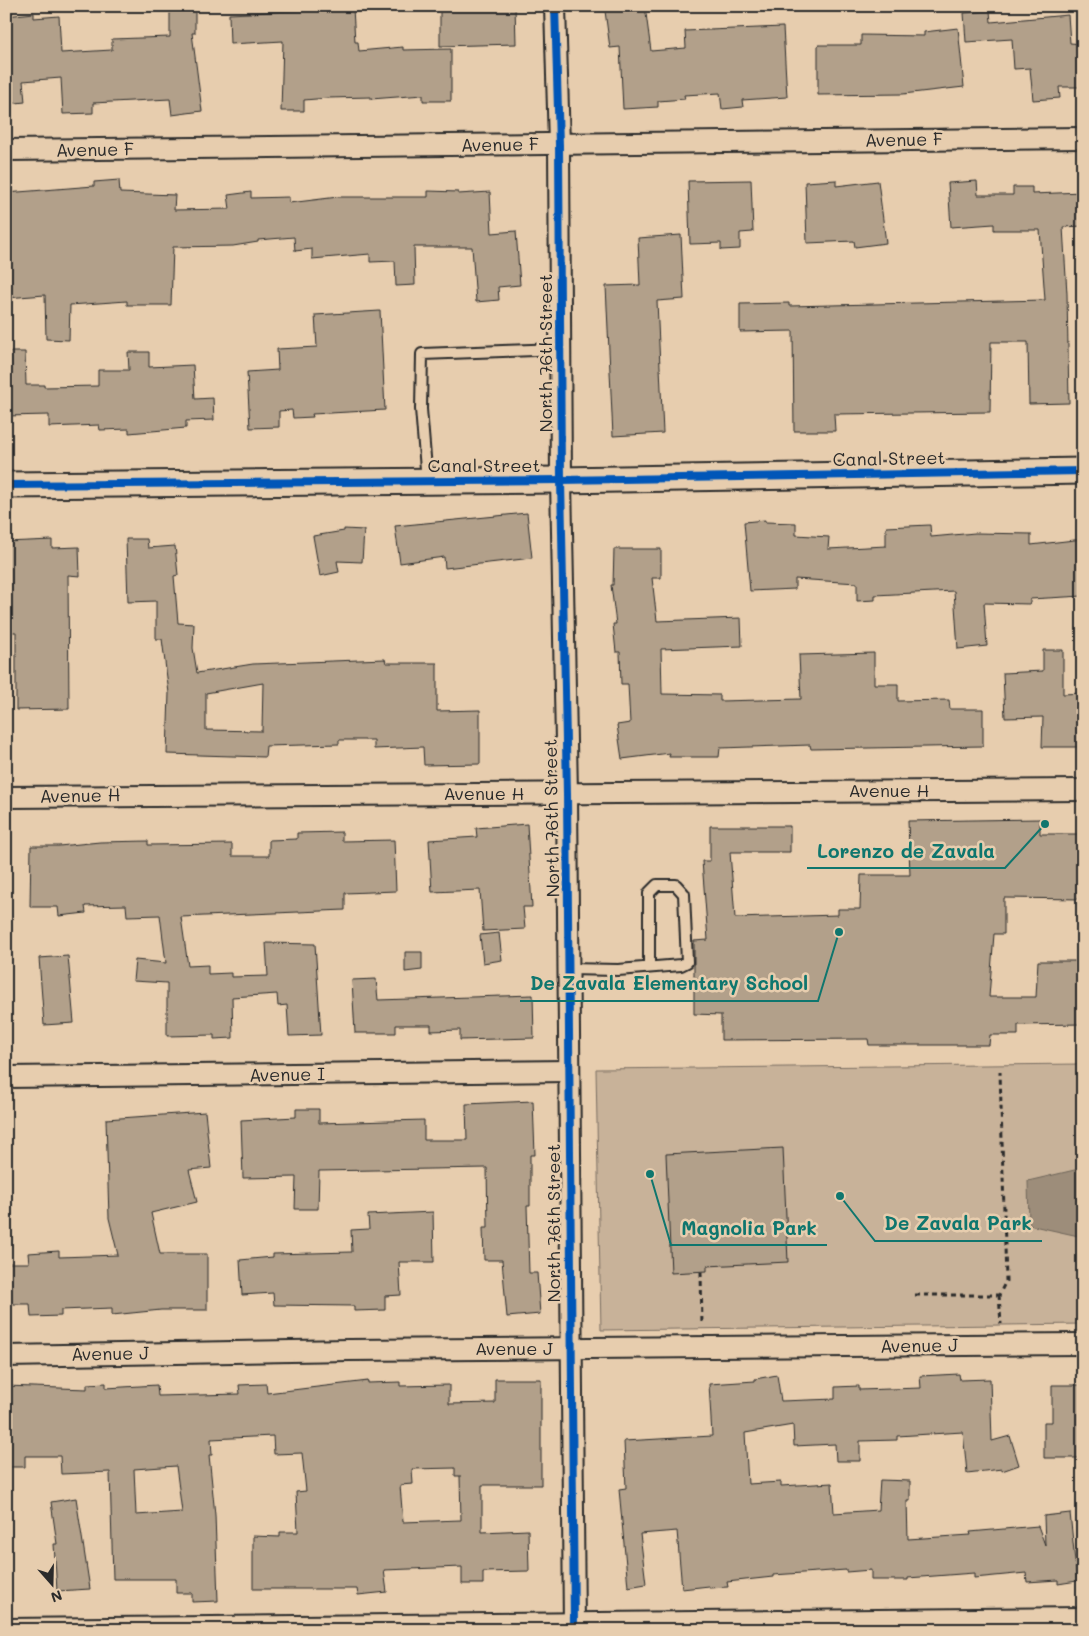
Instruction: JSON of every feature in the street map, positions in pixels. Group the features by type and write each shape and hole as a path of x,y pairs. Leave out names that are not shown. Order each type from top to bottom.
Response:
{"street":[{"name":"North 76th Street","path":"554,6 559,145 574,1627"},
{"name":"Avenue F","path":"6,150 1083,138"},
{"name":"Canal Street","path":"6,485 561,480 1083,471"},
{"name":"Avenue H","path":"6,797 1083,790"},
{"name":"Avenue I","path":"6,1077 569,1071"},
{"name":"Avenue J","path":"6,1356 349,1350 1083,1344"},
{"path":"6,1629 574,1627 1083,1618"}],"lane":[{"path":"427,481 421,409 422,354 560,349"},
{"path":"568,969 649,968 682,966 687,962 684,894 676,885 657,885 649,893 649,968"}],"path":[{"path":"1000,1071 1006,1281 999,1295 1003,1345"},
{"path":"702,1272 703,1348"},
{"path":"915,1295 999,1295"}],"shaded area":[{"path":"1083,1064 1083,1324 601,1330 596,1069"},
{"path":"1083,1168 1083,1237 1029,1225 1028,1181"}],"building":[{"path":"472,6 515,6 516,44 440,46 440,8 472,8"},
{"path":"645,6 651,51 686,48 685,31 783,27 787,97 742,100 743,107 722,109 720,93 684,95 685,99 658,101 658,107 623,109 620,47 610,48 605,11"},
{"path":"353,8 355,42 358,42 359,51 403,47 403,50 451,49 451,101 423,101 423,95 371,99 371,97 328,98 304,100 304,111 281,111 283,41 230,44 229,14"},
{"path":"170,9 195,9 195,33 192,33 202,111 172,115 170,99 93,103 93,113 63,114 61,78 23,81 25,102 6,104 6,16 34,13 34,18 59,16 61,53 112,50 112,39 170,37"},
{"path":"990,11 991,22 1068,15 1070,43 1083,44 1083,87 1059,87 1060,98 1033,100 1030,68 1014,69 1012,39 966,42 964,13"},
{"path":"958,28 964,87 903,94 818,95 818,45 861,45 861,35 924,36 924,32"},
{"path":"119,180 120,193 175,195 174,210 230,209 228,195 251,192 251,198 289,197 289,203 338,197 428,197 428,191 458,192 458,194 490,192 492,233 516,231 520,285 498,287 499,300 476,302 472,247 414,247 415,285 396,286 395,261 370,262 370,254 312,259 312,249 295,251 294,237 258,240 258,242 233,246 173,247 171,305 127,305 127,301 70,305 69,340 46,339 45,295 6,298 6,193 94,186 94,182"},
{"path":"751,180 753,232 740,233 740,249 721,250 721,243 690,244 688,181"},
{"path":"836,180 836,186 878,181 886,243 855,247 854,241 807,243 805,182"},
{"path":"977,181 978,195 1013,195 1013,187 1032,187 1032,194 1083,192 1083,226 1063,227 1067,294 1069,403 1029,404 1028,342 991,342 990,412 834,414 835,431 794,431 793,331 740,332 740,304 789,303 789,306 1045,300 1040,230 994,230 994,224 951,227 948,183"},
{"path":"681,235 684,299 657,301 663,433 613,436 606,286 640,285 638,238"},
{"path":"380,311 385,410 312,414 313,417 293,418 292,410 279,411 279,427 250,428 247,372 278,370 277,349 317,347 315,315"},
{"path":"6,352 25,352 26,385 44,385 44,387 98,386 98,370 129,370 128,352 149,352 149,367 193,365 195,399 213,398 214,420 186,421 186,428 129,433 129,429 100,430 99,425 49,427 49,415 6,416"},
{"path":"527,513 532,558 445,568 444,557 400,563 395,526"},
{"path":"765,520 765,522 796,523 796,535 829,537 828,549 886,546 886,527 930,525 931,537 975,533 1031,534 1031,545 1083,539 1083,596 1030,599 1030,604 984,603 987,646 958,649 954,591 875,595 875,600 857,601 857,583 795,579 795,589 750,591 744,522"},
{"path":"344,529 364,530 362,562 337,561 339,572 320,576 313,536 344,531"},
{"path":"126,539 147,539 148,548 175,546 178,575 174,576 178,623 194,624 193,648 197,673 253,664 385,659 386,663 437,663 437,711 480,710 480,764 424,765 423,747 374,749 374,740 339,740 339,744 266,746 265,757 167,754 169,693 162,639 156,639 156,601 128,602","holes":["263,683 262,731 206,730 206,693"]},
{"path":"52,540 52,548 79,547 80,576 68,575 69,709 16,710 16,632 6,632 6,542"},
{"path":"614,549 661,549 661,578 652,578 657,621 741,618 742,646 661,649 662,694 720,695 720,701 801,699 799,655 874,653 874,684 898,684 898,701 949,700 950,709 983,709 983,746 811,749 810,745 720,748 719,757 669,757 670,753 622,759 617,725 630,723 628,684 621,684 620,652 616,652 613,624 616,624 611,585 613,585"},
{"path":"1043,650 1063,650 1063,694 1083,693 1083,747 1042,747 1043,717 1005,718 1003,673 1043,671"},
{"path":"1040,819 1040,834 1083,834 1083,899 1004,898 1004,934 994,934 989,997 1036,997 1038,961 1083,961 1083,1024 1018,1025 1018,1035 990,1035 989,1045 869,1045 868,1039 721,1040 721,1015 694,1014 694,941 708,940 702,861 710,861 710,826 790,826 790,852 730,852 735,918 838,915 838,909 860,909 861,875 910,875 908,821"},
{"path":"527,824 532,907 523,907 525,929 483,931 480,890 432,892 429,840 477,837 476,828"},
{"path":"342,832 342,841 394,840 396,891 345,893 345,910 181,917 188,966 208,965 208,974 231,973 231,977 268,976 266,943 315,944 321,1035 289,1036 287,1005 278,1006 277,994 232,997 233,1038 214,1039 214,1035 167,1036 167,983 133,981 135,960 166,963 160,915 127,916 126,905 85,906 86,913 59,916 58,907 30,907 31,846 148,841 148,845 232,844 232,856 269,856 269,840 297,839 297,833"},
{"path":"499,933 502,960 483,963 480,935"},
{"path":"405,952 422,952 422,970 405,972"},
{"path":"68,956 74,1023 44,1025 39,958"},
{"path":"376,979 378,1000 533,995 534,1038 460,1040 460,1030 431,1031 431,1025 396,1025 396,1033 355,1033 352,980"},
{"path":"533,1101 535,1155 530,1155 530,1206 527,1206 529,1273 537,1273 540,1314 507,1317 502,1260 484,1260 483,1228 488,1228 487,1168 319,1171 318,1209 295,1209 296,1177 243,1178 241,1120 296,1117 296,1109 319,1109 319,1123 424,1120 424,1140 467,1140 466,1104"},
{"path":"205,1112 211,1168 189,1170 197,1202 151,1213 160,1254 207,1254 207,1310 161,1310 112,1315 112,1308 61,1310 61,1316 31,1317 30,1304 6,1304 6,1263 29,1263 28,1253 59,1251 59,1257 118,1255 109,1218 106,1119"},
{"path":"783,1148 788,1262 707,1266 707,1271 671,1273 666,1154"},
{"path":"433,1212 434,1262 399,1262 401,1295 385,1296 385,1310 354,1311 354,1306 274,1305 273,1293 242,1295 240,1260 273,1257 273,1254 352,1252 351,1230 369,1229 368,1215"},
{"path":"959,1374 960,1380 990,1379 992,1441 1010,1436 1019,1465 1002,1471 1002,1469 967,1473 963,1432 897,1436 897,1440 860,1441 860,1461 836,1461 835,1444 794,1446 793,1425 745,1433 748,1484 781,1482 781,1486 832,1483 834,1513 878,1510 880,1480 910,1481 910,1501 907,1501 908,1539 971,1535 970,1532 1038,1526 1045,1545 1044,1516 1070,1513 1077,1581 1058,1584 1058,1580 1027,1582 1026,1573 974,1578 974,1573 908,1578 908,1580 871,1580 871,1570 846,1572 846,1570 773,1575 773,1577 727,1582 728,1587 709,1588 709,1586 682,1589 677,1531 640,1534 646,1584 628,1587 619,1489 626,1488 624,1441 712,1436 709,1384 755,1381 755,1379 777,1375 781,1401 835,1399 835,1387 859,1386 859,1390 921,1388 920,1376"},
{"path":"495,1379 541,1379 541,1485 482,1485 482,1532 528,1530 529,1571 483,1572 483,1584 462,1584 462,1567 384,1570 387,1592 358,1595 357,1589 253,1589 253,1536 280,1537 280,1532 298,1532 296,1492 306,1491 302,1453 274,1454 273,1436 211,1439 212,1455 209,1455 215,1515 218,1601 192,1602 192,1593 176,1593 176,1579 113,1579 110,1472 61,1474 60,1456 25,1456 25,1467 6,1467 6,1386 87,1389 87,1384 106,1383 106,1388 157,1385 158,1396 240,1394 239,1385 266,1384 267,1393 368,1381 368,1383 400,1382 400,1386 449,1385 449,1404 495,1403","holes":["176,1466 182,1512 136,1515 134,1469","455,1468 455,1476 460,1476 461,1520 403,1522 400,1485 413,1484 412,1469"]},
{"path":"1052,1385 1083,1385 1083,1458 1044,1458 1044,1422 1052,1422"},
{"path":"76,1498 90,1589 57,1591 54,1544 57,1544 51,1502"}],"cycle path":[{"path":"555,6 559,145 561,480 567,794 574,1630"},
{"path":"6,485 561,480 1083,471"}],"place":[{"name":"Lorenzo de Zavala","path":"1045,824"},
{"name":"De Zavala Elementary School","path":"839,932"},
{"name":"Magnolia Park","path":"650,1174"},
{"name":"De Zavala Park","path":"840,1196"}]}
